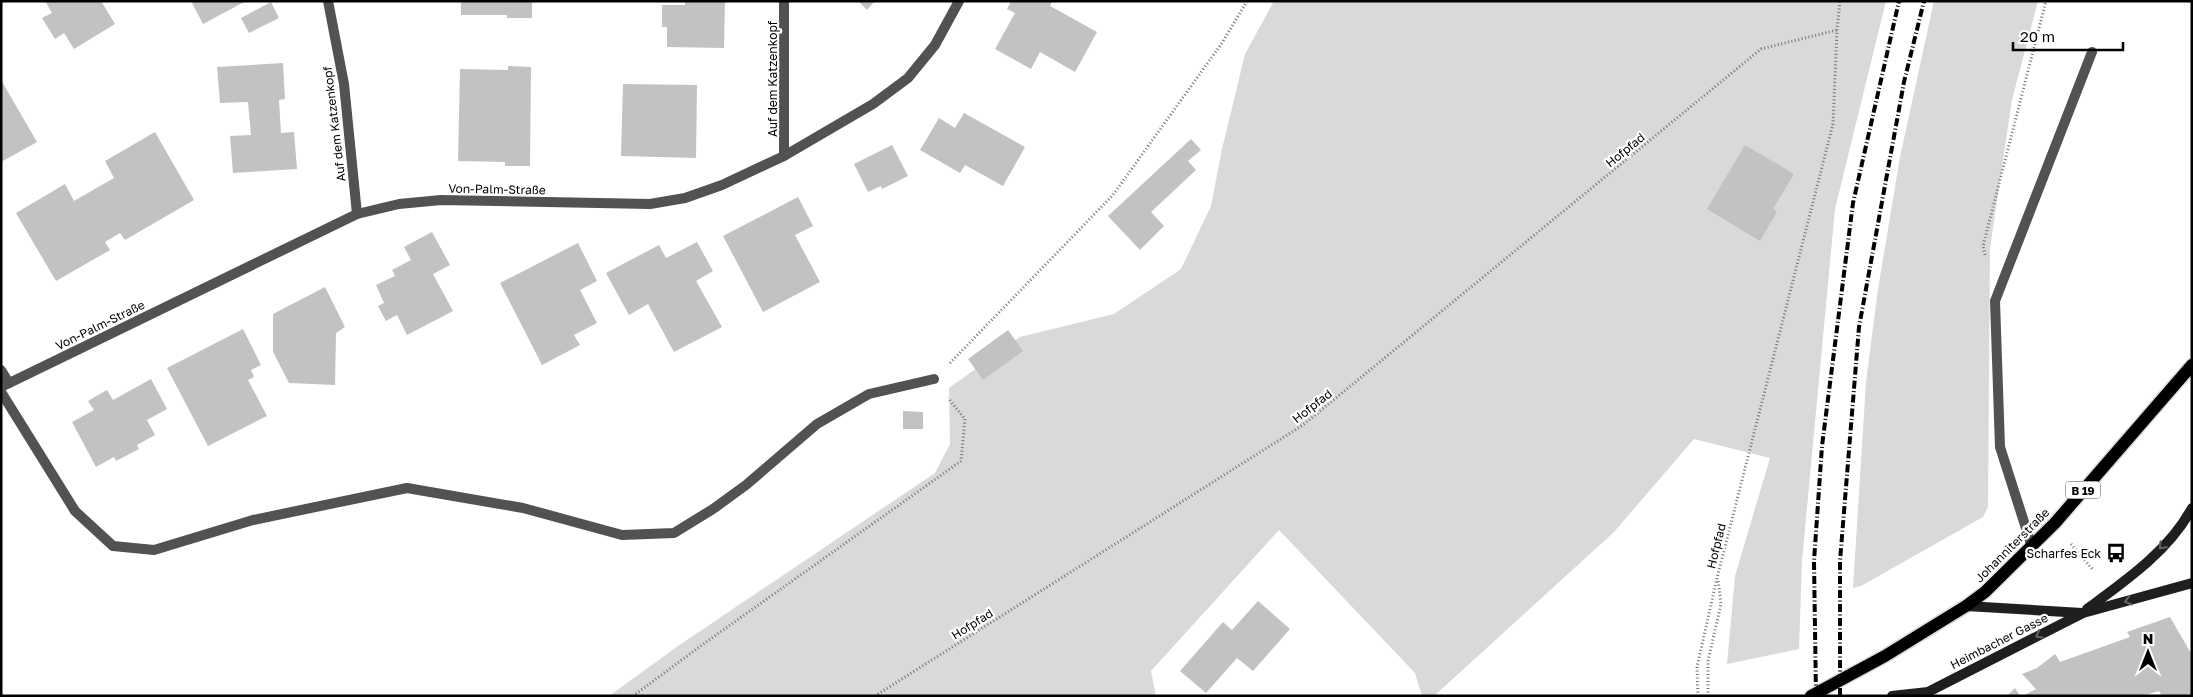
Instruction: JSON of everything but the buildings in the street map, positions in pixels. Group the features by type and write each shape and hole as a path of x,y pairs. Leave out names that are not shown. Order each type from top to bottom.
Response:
{"main road":[{"name":"Johanniterstraße","path":"1811,696 1885,656 1966,606 1985,592 2032,547 2192,365"}],"street":[{"name":"Auf dem Katzenkopf","path":"328,1 344,84 357,214"},
{"name":"Auf dem Katzenkopf","path":"784,1 784,156"},
{"name":"Von-Palm-Straße","path":"5,385 357,214 399,204 441,200 650,204 694,195 722,185 784,156 873,104 908,78 935,45 959,1"},
{"path":"2032,547 2000,447 1995,301 2092,52"},
{"path":"1,370 5,385"},
{"path":"1,392 75,511 113,546 154,550 253,520 407,488 523,508 622,535 674,533 713,509 746,485 817,424 869,394 934,379"},
{"path":"2083,613 2138,570 2183,524 2192,508"},
{"name":"Heimbacher Gasse","path":"1929,694 2083,613 2192,583"},
{"name":"Heimbacher Gasse","path":"1966,606 2083,613"},
{"path":"1892,696 1929,694"}],"path":[{"path":"633,696 961,461 965,419 934,379 1113,195 1222,43 1247,1"},
{"path":"1837,30 1840,1"},
{"path":"1995,301 1984,246 2046,1"},
{"name":"Hofpfad","path":"874,696 1303,425 1761,49 1837,30 1833,124 1717,578 1697,667 1698,696"},
{"path":"2078,553 2093,570"},
{"path":"1708,696 1708,661 1721,604 1717,578"}],"shaded area":[{"path":"1274,1 1886,1 1835,209 1802,561 1799,649 1727,664 1735,576 1770,458 1694,439 1614,532 1434,696 1422,696 1415,673 1279,530 1151,671 1156,696 609,696 678,646 935,473 950,444 949,388 1020,337 1114,314 1181,269 1211,206 1222,149 1245,54"},
{"path":"1934,1 2038,1 2012,100 1990,248 1988,507 1983,517 1861,586 1853,588 1866,382 1878,289 1900,157"}],"railway":[{"path":"1816,696 1814,561 1822,446 1853,203 1899,1"},
{"path":"1840,696 1840,561 1859,327 1904,82 1924,1"}],"place":[{"name":"Scharfes Eck","path":"2116,553"}]}
